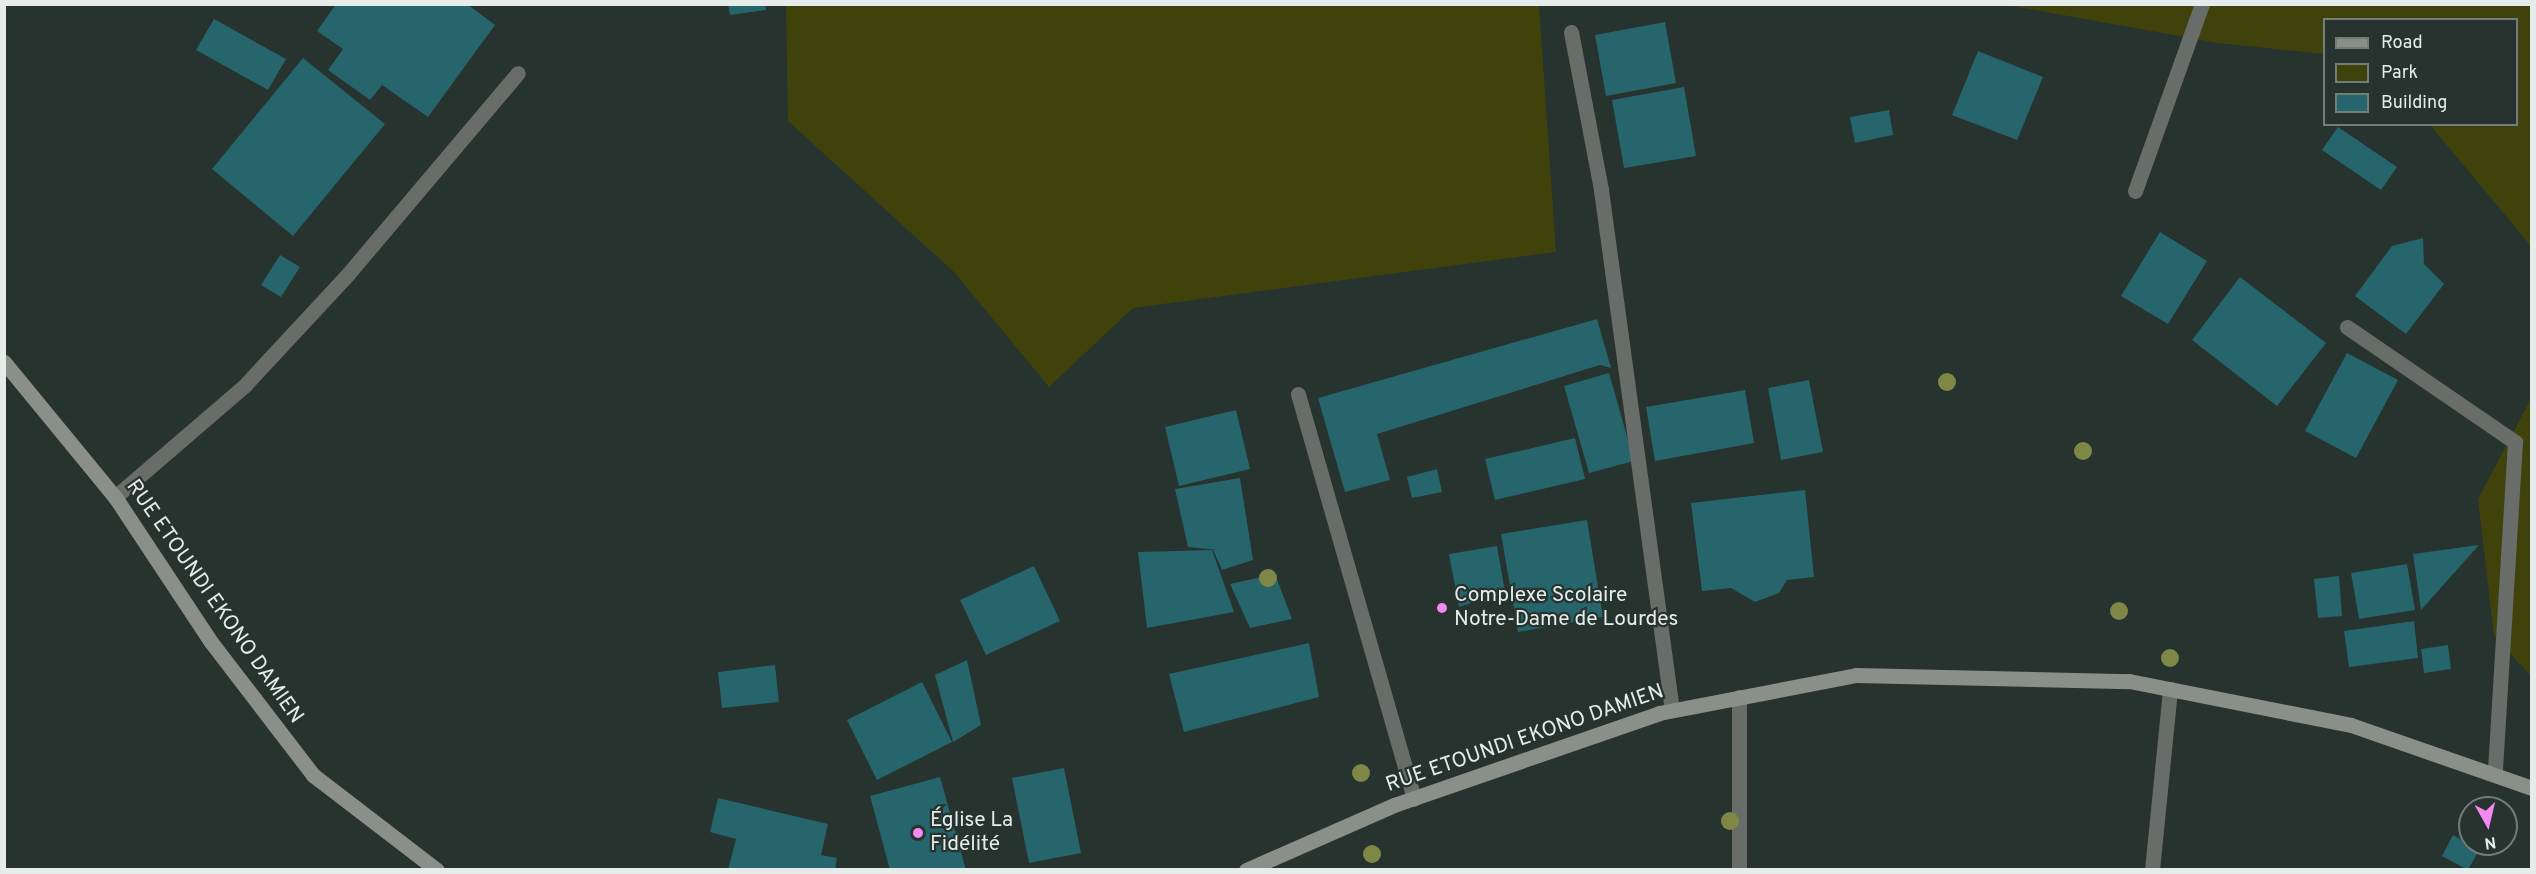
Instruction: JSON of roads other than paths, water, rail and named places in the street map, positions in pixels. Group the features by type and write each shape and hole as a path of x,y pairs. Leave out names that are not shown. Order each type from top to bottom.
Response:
{"street":[{"path":"2135,190 2202,4"},
{"path":"1571,32 1602,202 1672,710"},
{"path":"115,497 245,385 348,274 518,72"},
{"path":"2348,327 2516,442 2495,773"},
{"name":"RUE ETOUNDI EKONO DAMIEN","path":"4,362 115,497 211,642 313,776 437,870"},
{"path":"1298,394 1414,799"},
{"name":"RUE ETOUNDI EKONO DAMIEN","path":"1246,870 1414,799 1672,710 1856,675 2129,681 2351,725 2495,773 2532,788"},
{"path":"2152,870 2170,689"},
{"path":"1739,697 1739,870"}],"place":[{"name":"Complexe Scolaire Notre-Dame de Lourdes","path":"1442,608"},
{"name":"Église La Fidélité","path":"918,833"}]}
